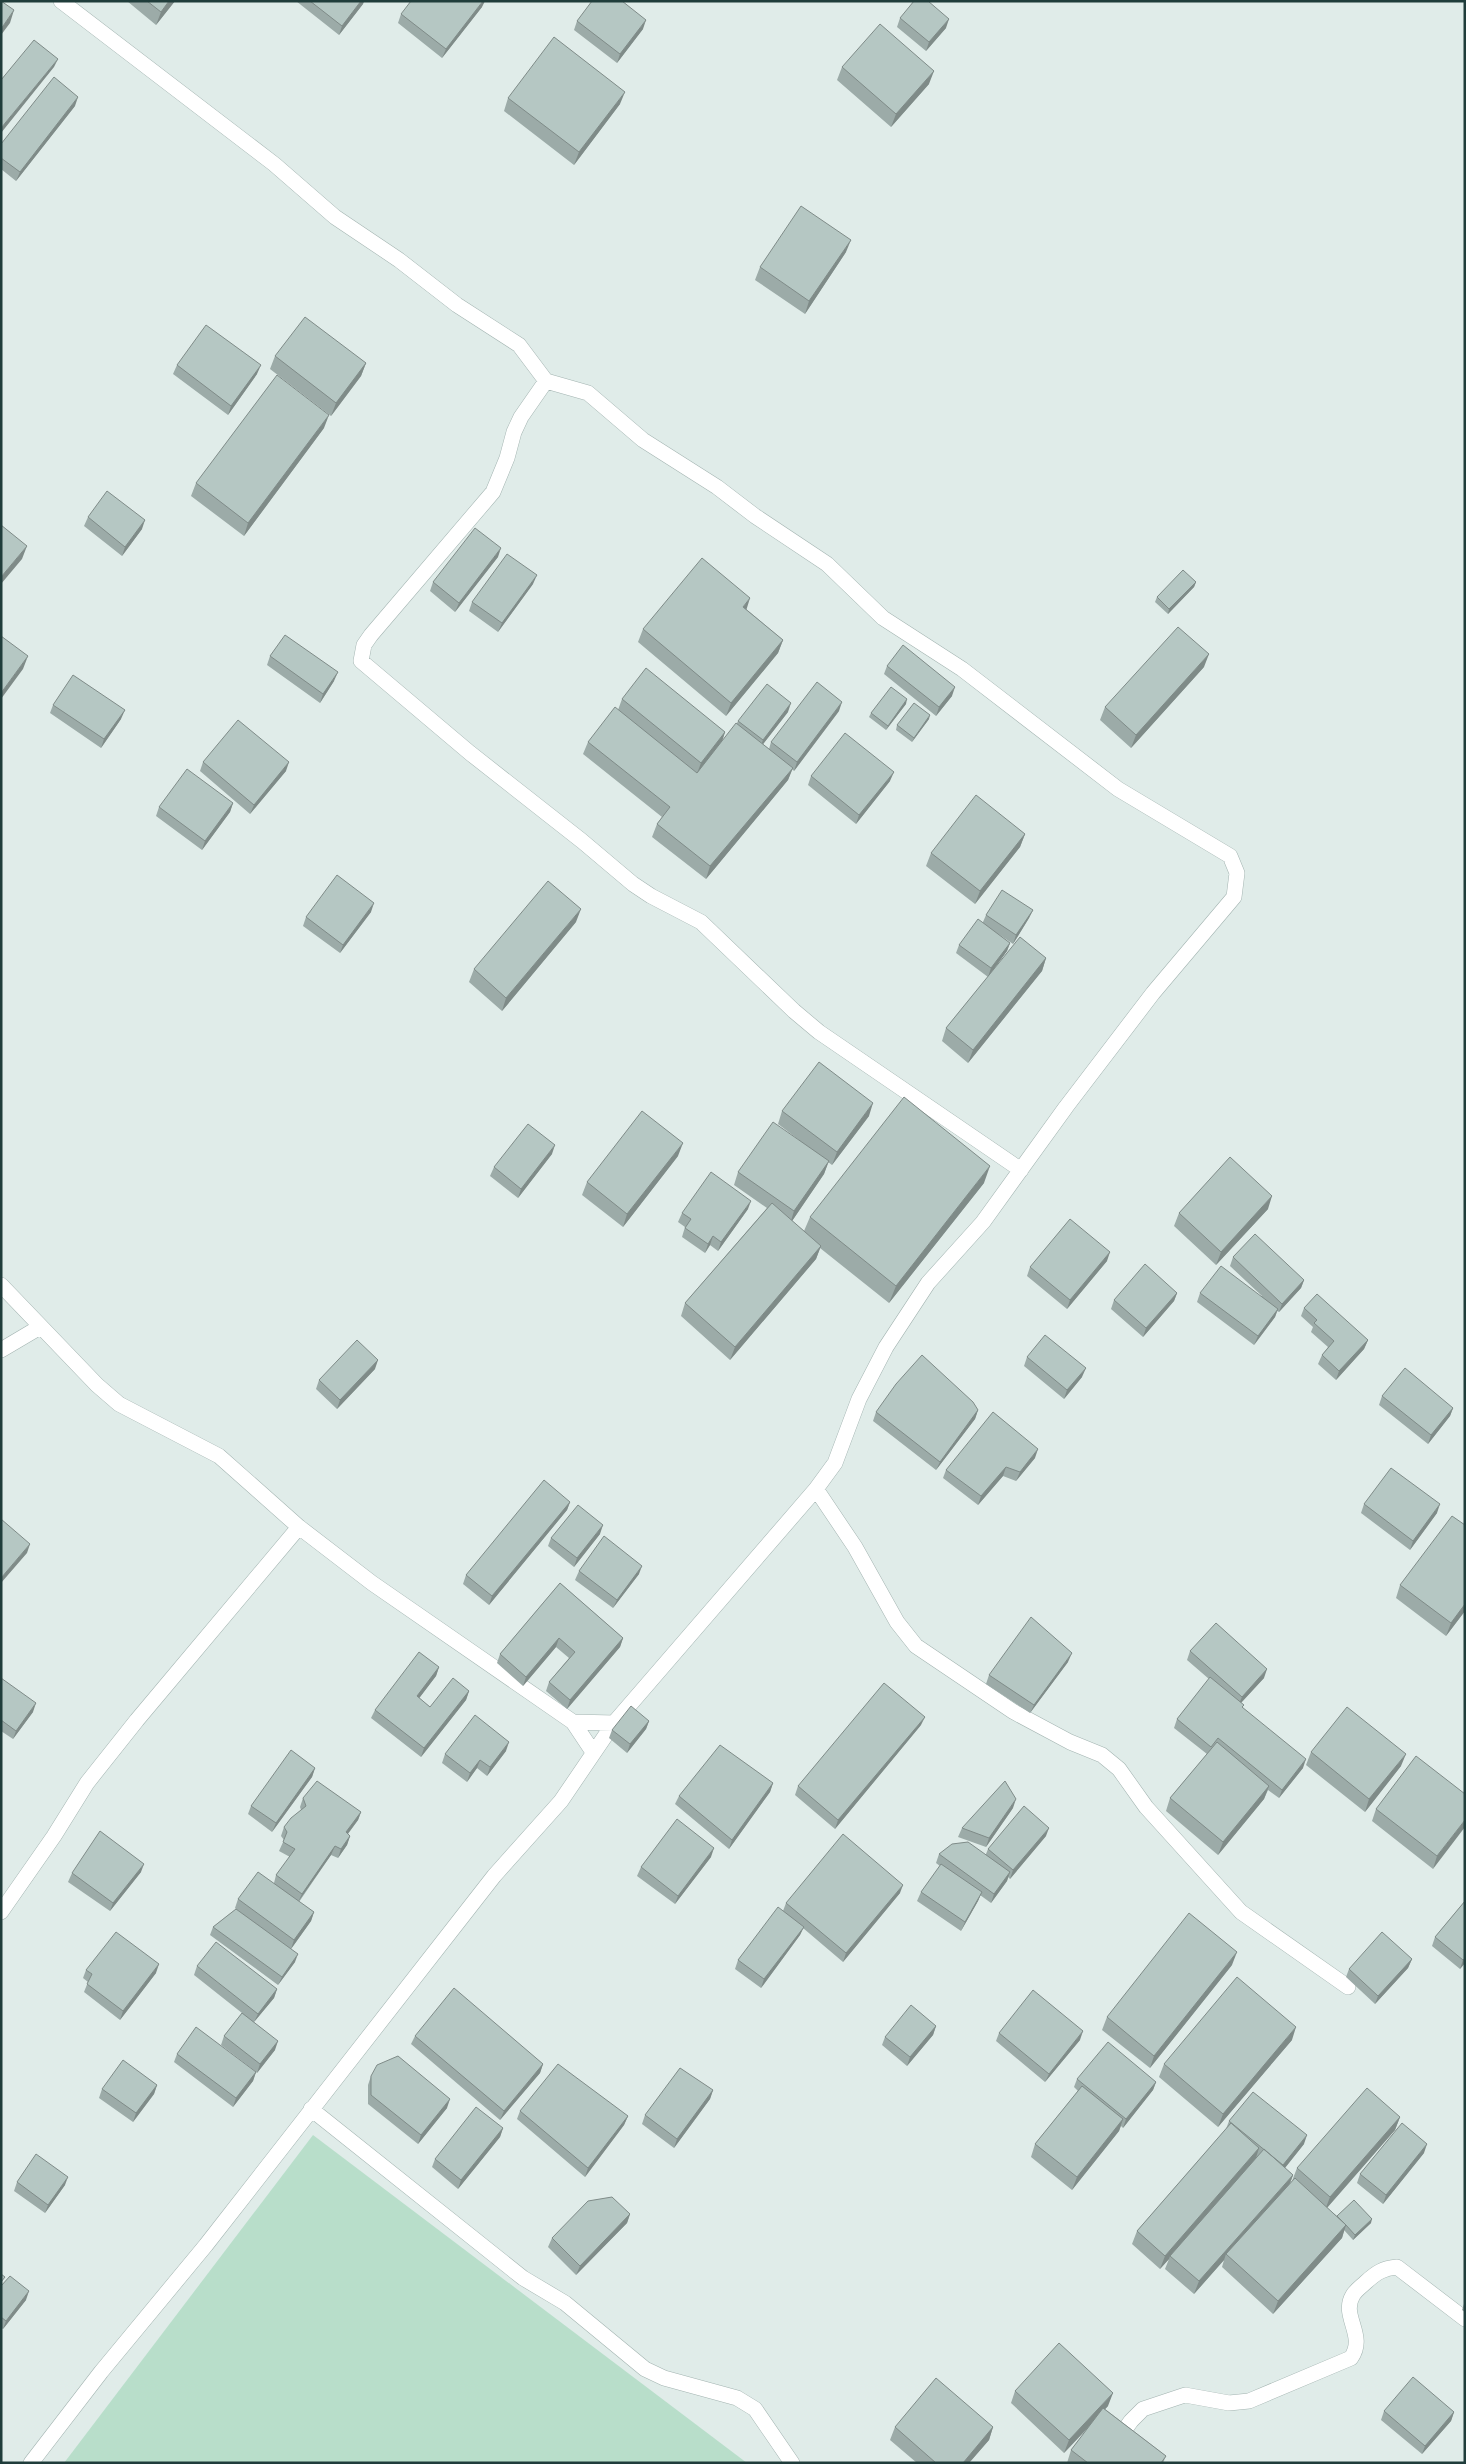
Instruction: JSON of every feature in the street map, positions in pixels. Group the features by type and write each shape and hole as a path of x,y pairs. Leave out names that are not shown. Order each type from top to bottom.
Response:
{"street":[{"path":"31,2463 101,2372 206,2245 494,1876 561,1801 614,1723 816,1489 835,1463 859,1399 886,1347 928,1283 983,1222 1153,993 1234,897 1237,873 1230,856 1118,789 962,669 883,618 827,564 755,516 717,487 644,440 588,393 546,381 519,345 457,305 399,260 335,217 274,164 61,1"},
{"path":"546,381 521,417 508,458 493,492 371,635 364,646 361,661 470,753 582,841 633,884 650,896 701,922 794,1011 819,1032 1021,1170"},
{"path":"1,1285 98,1386 119,1404 219,1456 299,1527 372,1583 573,1722 593,1752"},
{"path":"1,1350 40,1327"},
{"path":"816,1489 855,1547 897,1622 916,1646 1014,1712 1070,1742 1102,1755 1119,1769 1146,1807 1240,1912 1348,1988"},
{"path":"1,1912 45,1849 87,1783 137,1720 299,1527"},
{"path":"573,1722 614,1723"},
{"path":"311,2109 522,2278 565,2303 644,2369 664,2378 737,2398 755,2409 792,2463"},
{"path":"1095,2463 1113,2446 1143,2409 1186,2395 1229,2403 1249,2401 1351,2358 1357,2349 1357,2337 1350,2311 1353,2295 1374,2275 1385,2268 1397,2267 1465,2320"}],"green space":[{"path":"313,2135 747,2463 64,2463"}],"building":[{"path":"1,1 14,10 1,29"},
{"path":"147,1 169,1 161,12"},
{"path":"310,1 361,1 342,26"},
{"path":"411,1 483,1 446,49 401,14"},
{"path":"592,1 622,1 646,20 620,54 577,21"},
{"path":"914,1 928,1 949,19 929,42 900,18"},
{"path":"880,24 934,71 896,114 842,67"},
{"path":"554,37 625,92 579,152 508,98"},
{"path":"34,40 58,59 1,128 1,80"},
{"path":"54,77 78,97 20,172 1,158 1,144"},
{"path":"801,206 851,240 809,301 760,267"},
{"path":"305,317 366,363 336,403 275,356"},
{"path":"206,325 261,365 231,406 177,365"},
{"path":"277,375 329,415 248,523 196,483"},
{"path":"107,491 145,520 125,547 88,517"},
{"path":"1,525 27,546 1,577"},
{"path":"475,528 501,548 459,603 433,582"},
{"path":"507,554 537,575 502,623 472,602"},
{"path":"702,558 750,598 743,607 783,640 731,703 643,629"},
{"path":"1183,570 1196,582 1169,609 1157,597"},
{"path":"1178,627 1209,654 1136,735 1105,707"},
{"path":"285,635 338,672 323,694 270,656"},
{"path":"1,636 28,656 1,693"},
{"path":"903,645 955,687 939,707 887,666"},
{"path":"646,668 725,732 701,763 622,699"},
{"path":"73,675 125,710 104,739 53,705"},
{"path":"817,682 842,702 797,762 771,742"},
{"path":"767,684 791,703 763,740 738,721"},
{"path":"891,687 907,699 888,726 871,713"},
{"path":"914,703 930,715 914,738 897,725"},
{"path":"615,707 697,773 736,723 793,768 710,866 657,824 670,807 588,742"},
{"path":"238,720 289,762 254,805 203,762"},
{"path":"845,733 894,772 859,815 811,776"},
{"path":"187,769 233,803 205,841 159,807"},
{"path":"976,795 1025,834 980,891 931,853"},
{"path":"337,875 374,903 343,945 306,917"},
{"path":"548,881 581,909 506,998 474,969"},
{"path":"1002,890 1033,910 1016,935 986,915"},
{"path":"978,919 1010,943 991,968 959,945"},
{"path":"1020,937 1046,958 973,1050 946,1028"},
{"path":"819,1062 873,1103 837,1152 782,1111"},
{"path":"904,1097 990,1166 896,1286 810,1217"},
{"path":"642,1111 683,1143 627,1214 587,1182"},
{"path":"773,1122 829,1161 794,1211 738,1172"},
{"path":"528,1124 555,1145 521,1189 494,1167"},
{"path":"1230,1157 1272,1196 1221,1252 1179,1213"},
{"path":"711,1172 751,1201 721,1242 713,1236 708,1244 685,1228 691,1219 682,1213"},
{"path":"772,1203 821,1246 735,1347 685,1303"},
{"path":"1070,1219 1110,1252 1070,1300 1030,1267"},
{"path":"1255,1234 1304,1280 1282,1304 1233,1257"},
{"path":"1145,1264 1177,1293 1146,1328 1114,1300"},
{"path":"1221,1266 1278,1309 1258,1336 1200,1293"},
{"path":"1317,1294 1368,1340 1339,1371 1322,1355 1334,1341 1314,1323 1317,1320 1304,1308"},
{"path":"1045,1335 1086,1368 1067,1390 1027,1357"},
{"path":"357,1340 378,1360 340,1400 319,1380"},
{"path":"922,1355 973,1402 978,1410 940,1462 876,1412 896,1384"},
{"path":"1405,1368 1453,1408 1431,1435 1382,1396"},
{"path":"993,1412 1038,1449 1020,1472 1006,1467 981,1496 946,1470"},
{"path":"1391,1468 1440,1504 1413,1541 1364,1504"},
{"path":"544,1480 570,1502 492,1596 466,1575"},
{"path":"578,1505 603,1525 577,1558 551,1538"},
{"path":"1452,1516 1465,1525 1465,1604 1451,1623 1400,1585"},
{"path":"1,1519 30,1544 1,1578"},
{"path":"604,1536 642,1566 617,1600 579,1571"},
{"path":"560,1583 623,1638 570,1700 549,1682 575,1652 559,1638 526,1677 500,1654"},
{"path":"1031,1617 1072,1653 1034,1705 989,1675"},
{"path":"1216,1623 1267,1669 1242,1697 1190,1651"},
{"path":"419,1652 439,1667 417,1696 430,1707 453,1678 469,1691 424,1748 375,1710"},
{"path":"1210,1677 1244,1705 1242,1707 1306,1759 1282,1790 1218,1738 1211,1747 1177,1719"},
{"path":"1,1678 36,1703 16,1731 1,1720"},
{"path":"884,1683 925,1717 838,1820 798,1786"},
{"path":"631,1706 649,1721 630,1744 612,1730"},
{"path":"1347,1707 1406,1754 1369,1799 1311,1752"},
{"path":"475,1715 509,1742 490,1767 480,1760 470,1773 445,1754"},
{"path":"1217,1742 1269,1786 1223,1842 1170,1798"},
{"path":"720,1745 773,1783 732,1840 679,1796"},
{"path":"291,1750 315,1768 276,1823 251,1806"},
{"path":"1416,1756 1465,1794 1465,1820 1437,1856 1376,1809"},
{"path":"317,1781 361,1812 346,1832 350,1836 341,1849 335,1846 302,1894 276,1875 295,1849 283,1842 287,1832 284,1827 291,1818 306,1806 303,1798"},
{"path":"1005,1781 1016,1799 989,1838 962,1828"},
{"path":"1024,1806 1049,1828 1013,1870 988,1849"},
{"path":"677,1819 714,1848 678,1896 641,1867"},
{"path":"100,1831 144,1864 113,1903 72,1873"},
{"path":"843,1834 903,1885 846,1953 786,1903"},
{"path":"968,1842 1010,1872 994,1894 939,1854 952,1844"},
{"path":"941,1864 982,1892 965,1922 921,1892"},
{"path":"258,1872 314,1912 294,1940 238,1899"},
{"path":"1465,1901 1465,1958 1463,1960 1435,1937"},
{"path":"778,1907 804,1927 764,1979 738,1960"},
{"path":"236,1909 298,1954 282,1977 213,1927"},
{"path":"1189,1913 1237,1952 1154,2056 1107,2017"},
{"path":"116,1932 159,1964 123,2011 87,1984 92,1974 86,1970"},
{"path":"1382,1932 1412,1959 1378,1996 1349,1969"},
{"path":"216,1942 277,1989 258,2014 197,1966"},
{"path":"1237,1977 1296,2027 1223,2114 1164,2064"},
{"path":"454,1988 543,2064 504,2111 415,2036"},
{"path":"1033,1990 1083,2031 1049,2074 999,2033"},
{"path":"911,2005 936,2026 910,2057 885,2037"},
{"path":"242,2013 278,2041 260,2064 224,2036"},
{"path":"196,2027 256,2072 236,2098 177,2054"},
{"path":"1108,2042 1156,2082 1126,2119 1077,2079"},
{"path":"398,2056 450,2099 421,2135 371,2095 371,2076 377,2065"},
{"path":"123,2060 157,2085 136,2113 102,2089"},
{"path":"558,2064 628,2116 588,2168 520,2111"},
{"path":"680,2068 713,2090 677,2139 645,2115"},
{"path":"1082,2086 1123,2119 1077,2177 1035,2144"},
{"path":"1367,2088 1400,2117 1330,2197 1297,2168"},
{"path":"1253,2092 1307,2135 1283,2165 1229,2121"},
{"path":"476,2107 503,2128 461,2180 435,2159"},
{"path":"1231,2123 1259,2148 1165,2256 1137,2231"},
{"path":"1402,2123 1427,2144 1386,2195 1360,2174"},
{"path":"1264,2149 1293,2175 1199,2281 1170,2256"},
{"path":"36,2154 68,2177 48,2205 17,2182"},
{"path":"1295,2178 1346,2225 1278,2301 1226,2254"},
{"path":"612,2197 630,2214 580,2266 552,2238 588,2201"},
{"path":"1354,2200 1372,2219 1355,2235 1337,2216"},
{"path":"1,2274 5,2277 1,2282"},
{"path":"10,2276 29,2291 6,2321 1,2317 1,2286"},
{"path":"1059,2343 1113,2393 1069,2440 1015,2391"},
{"path":"1413,2377 1454,2412 1425,2446 1384,2411"},
{"path":"936,2378 993,2427 963,2463 936,2463 895,2427"},
{"path":"1103,2408 1166,2456 1161,2463 1088,2463 1071,2450"}]}
